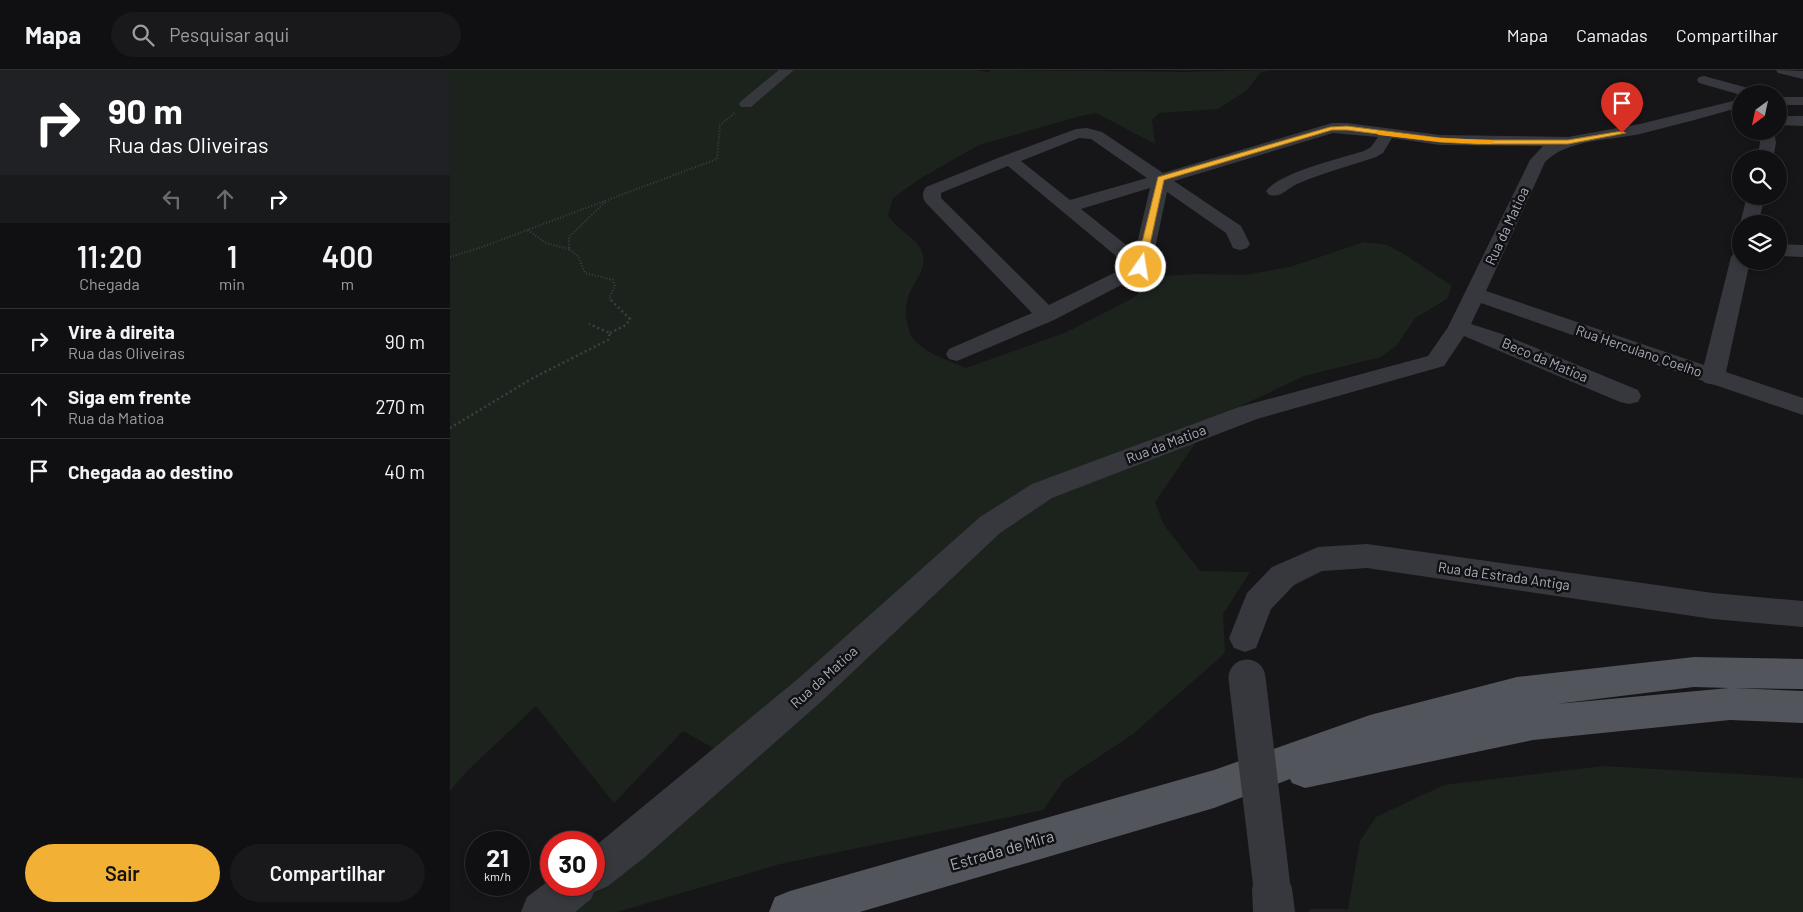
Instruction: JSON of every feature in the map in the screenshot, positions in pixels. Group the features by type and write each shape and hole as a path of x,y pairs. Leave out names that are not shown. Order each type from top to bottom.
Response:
{"main road":[{"path":"1214,789 1370,732 1517,693 1694,672 1803,674"},
{"path":"1214,789 1533,723 1730,704 1803,707"},
{"name":"Estrada de Mira","path":"790,912 1214,789"}],"street":[{"path":"746,104 787,70"},
{"path":"1704,80 1732,88"},
{"path":"1788,101 1803,101"},
{"name":"Rua da Matioa","path":"605,863 811,689 990,525 1042,491 1248,413 1436,362 1459,327 1538,160 1548,150 1568,142 1641,129 1732,105"},
{"path":"1788,121 1803,121"},
{"path":"1067,207 1332,128 1347,128 1440,140 1568,142"},
{"path":"1046,315 932,199 932,192 942,186 1009,159 1076,134 1086,133 1096,135 1234,230 1240,244"},
{"path":"1275,191 1289,181 1370,154 1376,150 1386,134"},
{"path":"1009,159 1141,267"},
{"path":"1141,267 1161,178"},
{"path":"1787,250 1803,251"},
{"path":"957,354 1046,315 1141,267"},
{"path":"1713,378 1738,270"},
{"name":"Rua Herculano Coelho","path":"1475,294 1803,408"},
{"name":"Beco da Matioa","path":"1459,327 1494,339 1629,396"},
{"name":"Rua da Estrada Antiga","path":"1245,638 1258,602 1284,576 1318,559 1367,556 1713,606 1803,614"},
{"path":"1247,678 1273,900"},
{"path":"542,912 563,896"}],"path":[{"path":"450,257 528,230 717,159 720,124 746,104"},
{"path":"569,249 569,237 608,199"},
{"path":"450,428 533,378 608,340 610,333 626,324 630,319 609,298 615,286 613,280 585,272 578,256 569,249 547,244 534,237 528,230"},
{"path":"589,324 610,333"}],"shaded area":[{"path":"450,70 1185,72 1271,70 1261,72 1247,90 1218,109 1159,113 1152,120 1155,144 1096,113 1080,116 979,145 921,178 893,198 888,215 921,249 924,260 907,303 906,316 910,333 913,339 926,350 966,368 1067,332 1133,298 1147,286 1166,276 1197,274 1244,275 1290,267 1364,242 1387,245 1452,286 1447,299 1415,318 1397,345 1381,357 1304,376 1211,420 1155,502 1164,525 1200,571 1250,572 1223,614 1225,653 1133,734 1064,780 1043,810 780,864 617,912 543,912 573,896 605,896 605,863 731,758 683,731 614,803 536,706 466,772 450,791"},
{"path":"1603,766 1803,778 1803,912 1309,912 1309,909 1348,909 1360,841 1376,817 1444,785"}],"slow traffic":[{"path":"1379,133 1440,140 1491,142"}],"route":[{"path":"1141,267 1161,178 1332,128 1475,142 1568,142 1622,133"}]}
